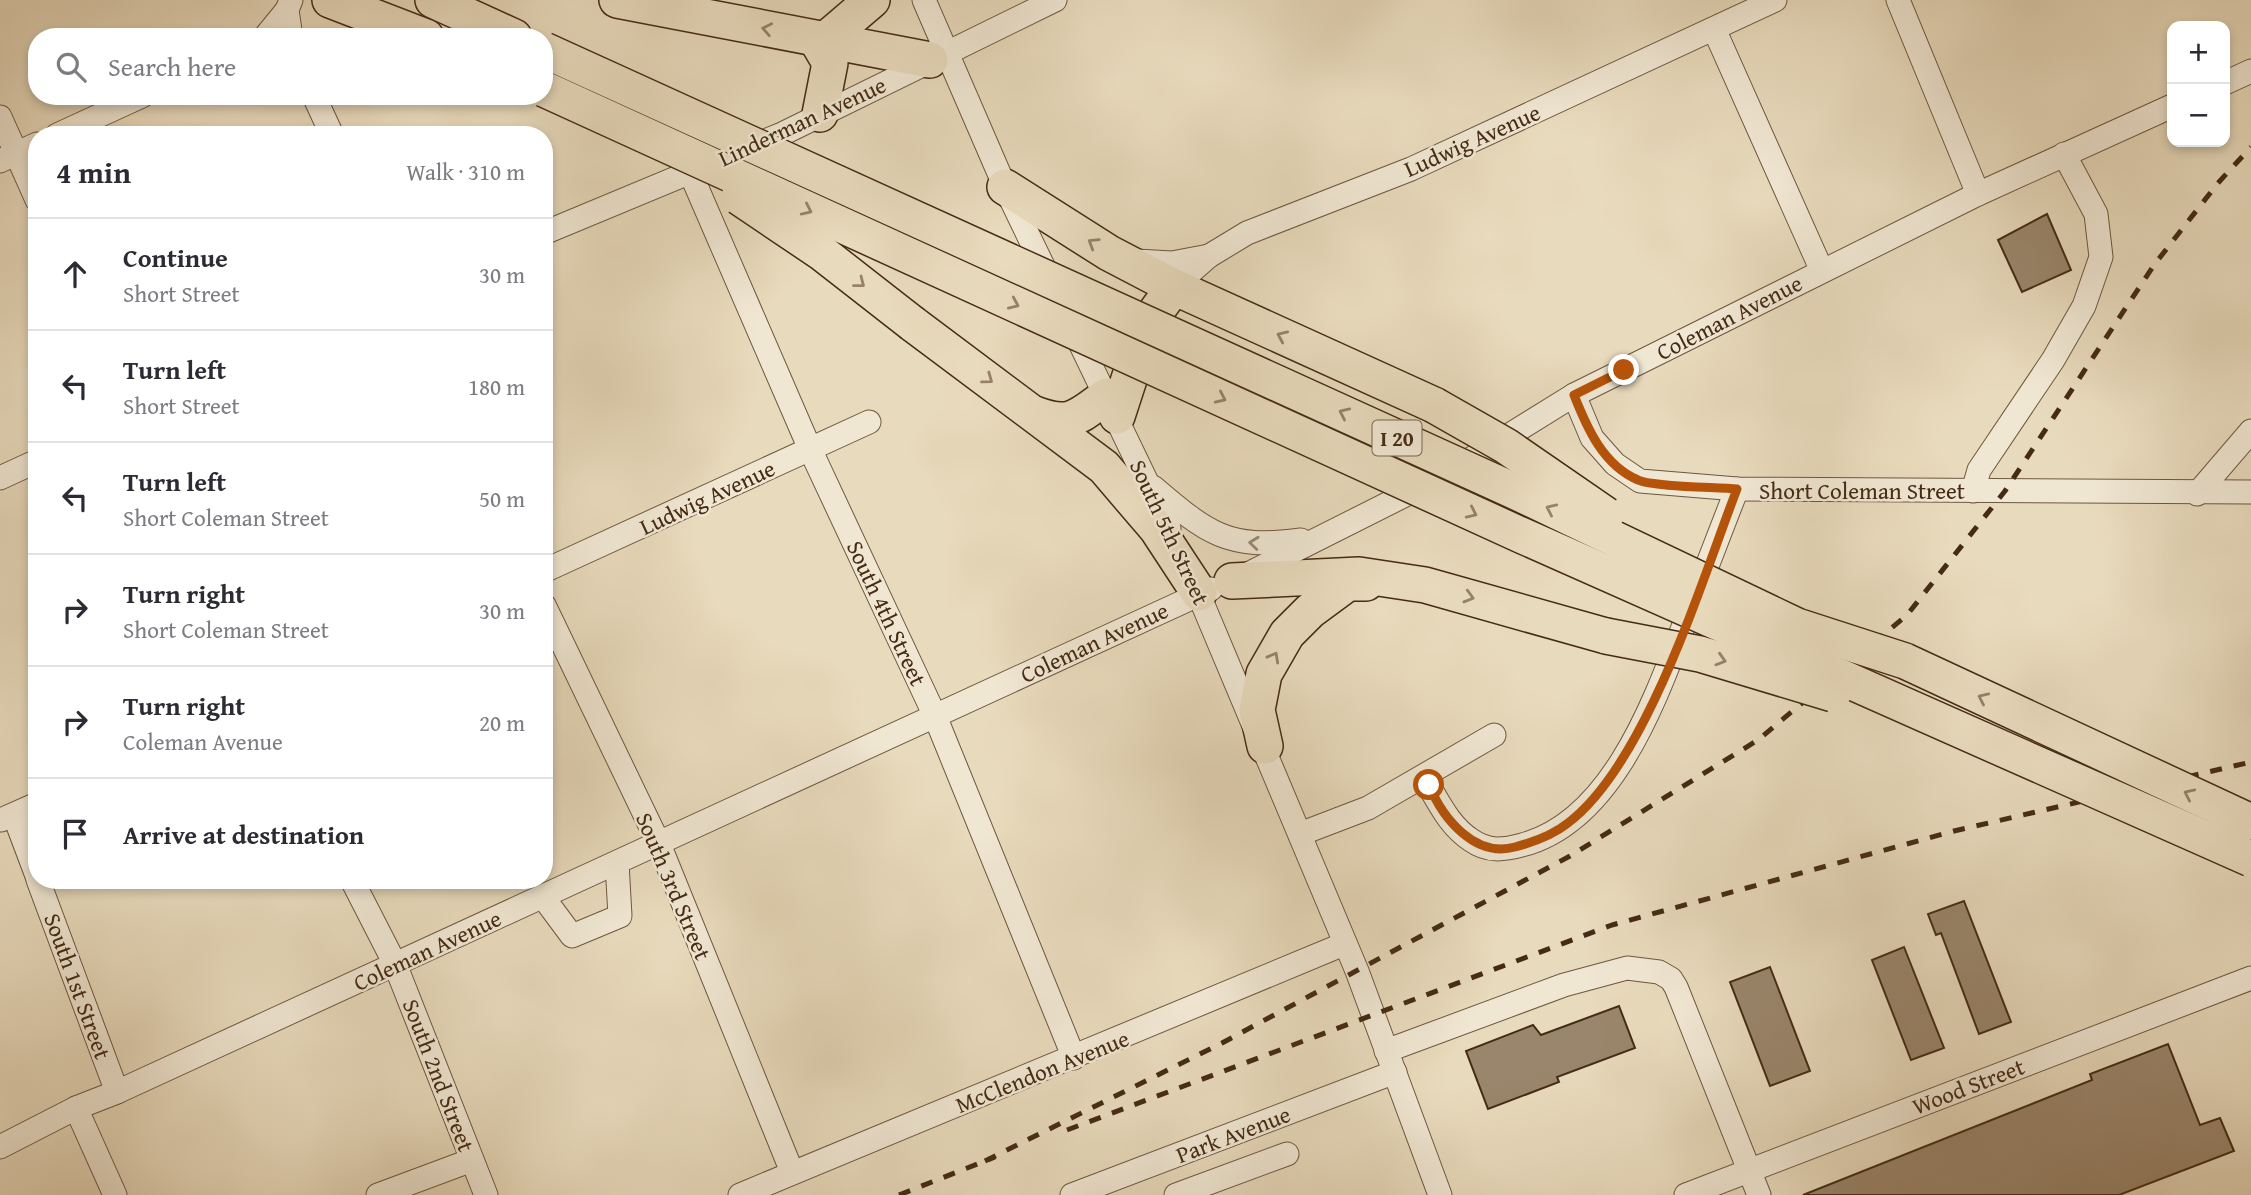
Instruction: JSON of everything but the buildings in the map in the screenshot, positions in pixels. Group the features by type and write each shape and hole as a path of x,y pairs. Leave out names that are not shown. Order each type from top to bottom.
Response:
{"highway":[{"path":"330,0 403,28"},
{"path":"433,0 494,28"},
{"path":"617,0 820,40 939,56"},
{"path":"820,40 872,0"},
{"path":"820,40 830,63 820,114"},
{"name":"I 20","path":"553,54 1499,485 1797,626 1905,661 2251,822"},
{"name":"I 20","path":"553,93 1523,536 2251,859"},
{"path":"597,113 731,192 822,253 1104,467 1157,529 1199,593"},
{"path":"1005,187 1124,260 1174,287 1434,405 1506,446 1585,502 1797,626"},
{"path":"1035,414 1069,420 1112,406 1147,324 1174,287"},
{"path":"1232,582 1359,575 1425,585 1606,636 1700,654 1983,740"},
{"path":"1265,746 1257,710 1265,674 1287,634 1310,611 1348,583 1425,585"}],"street":[{"name":"South 5th Street","path":"924,0 939,56 1112,406 1199,593 1265,746 1391,1062 1440,1195"},
{"name":"Linderman Avenue","path":"553,229 782,134 1055,0"},
{"name":"Ludwig Avenue","path":"1174,287 1209,256 1247,233 1411,169 1775,0"},
{"path":"1898,0 1978,194"},
{"path":"272,28 289,5"},
{"path":"289,5 290,28"},
{"path":"1714,29 1822,271"},
{"path":"2230,81 2251,71"},
{"path":"77,126 122,105"},
{"path":"318,105 328,126"},
{"name":"Coleman Avenue","path":"0,1147 76,1108 117,1092 659,844 1199,593 1232,582 1445,475 1574,395 1978,194 2167,108"},
{"path":"0,117 28,178"},
{"path":"1973,491 1979,470 2053,359 2084,306 2101,257 2096,215 2064,154"},
{"name":"South 4th Street","path":"690,172 810,449 935,716 1074,1058"},
{"path":"1124,260 1172,263 1209,256"},
{"name":"Short Coleman Street","path":"1574,395 1592,438 1615,464 1640,481 1737,489 2197,494 2251,492"},
{"name":"Ludwig Avenue","path":"553,567 869,422"},
{"path":"2197,494 2251,431"},
{"path":"0,478 28,465"},
{"path":"1147,482 1196,523 1219,535 1264,545 1321,537"},
{"path":"1424,778 1437,803 1458,828 1471,840 1489,849 1502,850 1536,841 1568,824 1590,802 1635,739 1654,700 1737,489"},
{"name":"South 3rd Street","path":"553,624 659,844 792,1172"},
{"path":"1300,834 1368,808 1424,778 1494,735"},
{"path":"7,818 28,808"},
{"name":"South 1st Street","path":"7,818 28,860"},
{"path":"543,897 572,936 620,916 617,863"},
{"name":"South 1st Street","path":"41,889 117,1092"},
{"name":"South 2nd Street","path":"357,889 395,964 486,1195"},
{"name":"McClendon Avenue","path":"740,1195 1344,944"},
{"name":"Park Avenue","path":"1072,1195 1391,1062 1564,985 1627,968 1659,972 1671,979 1759,1195"},
{"name":"Wood Street","path":"1686,1195 2251,978"},
{"path":"76,1108 115,1195"},
{"path":"1176,1195 1230,1186 1287,1154"},
{"path":"378,1195 472,1160"}],"railway":[{"path":"985,1161 1222,1043 1570,856 1758,740 1907,615 2005,491 2154,265 2218,183 2251,147"},
{"path":"1067,1130 1612,925 1954,831 2251,762"},
{"path":"899,1195 995,1157"}],"route":[{"path":"1429,785 1437,803 1471,840 1489,849 1502,850 1536,841 1568,824 1590,802 1635,739 1654,700 1737,489 1640,481 1615,464 1592,438 1574,395 1624,370"}]}
